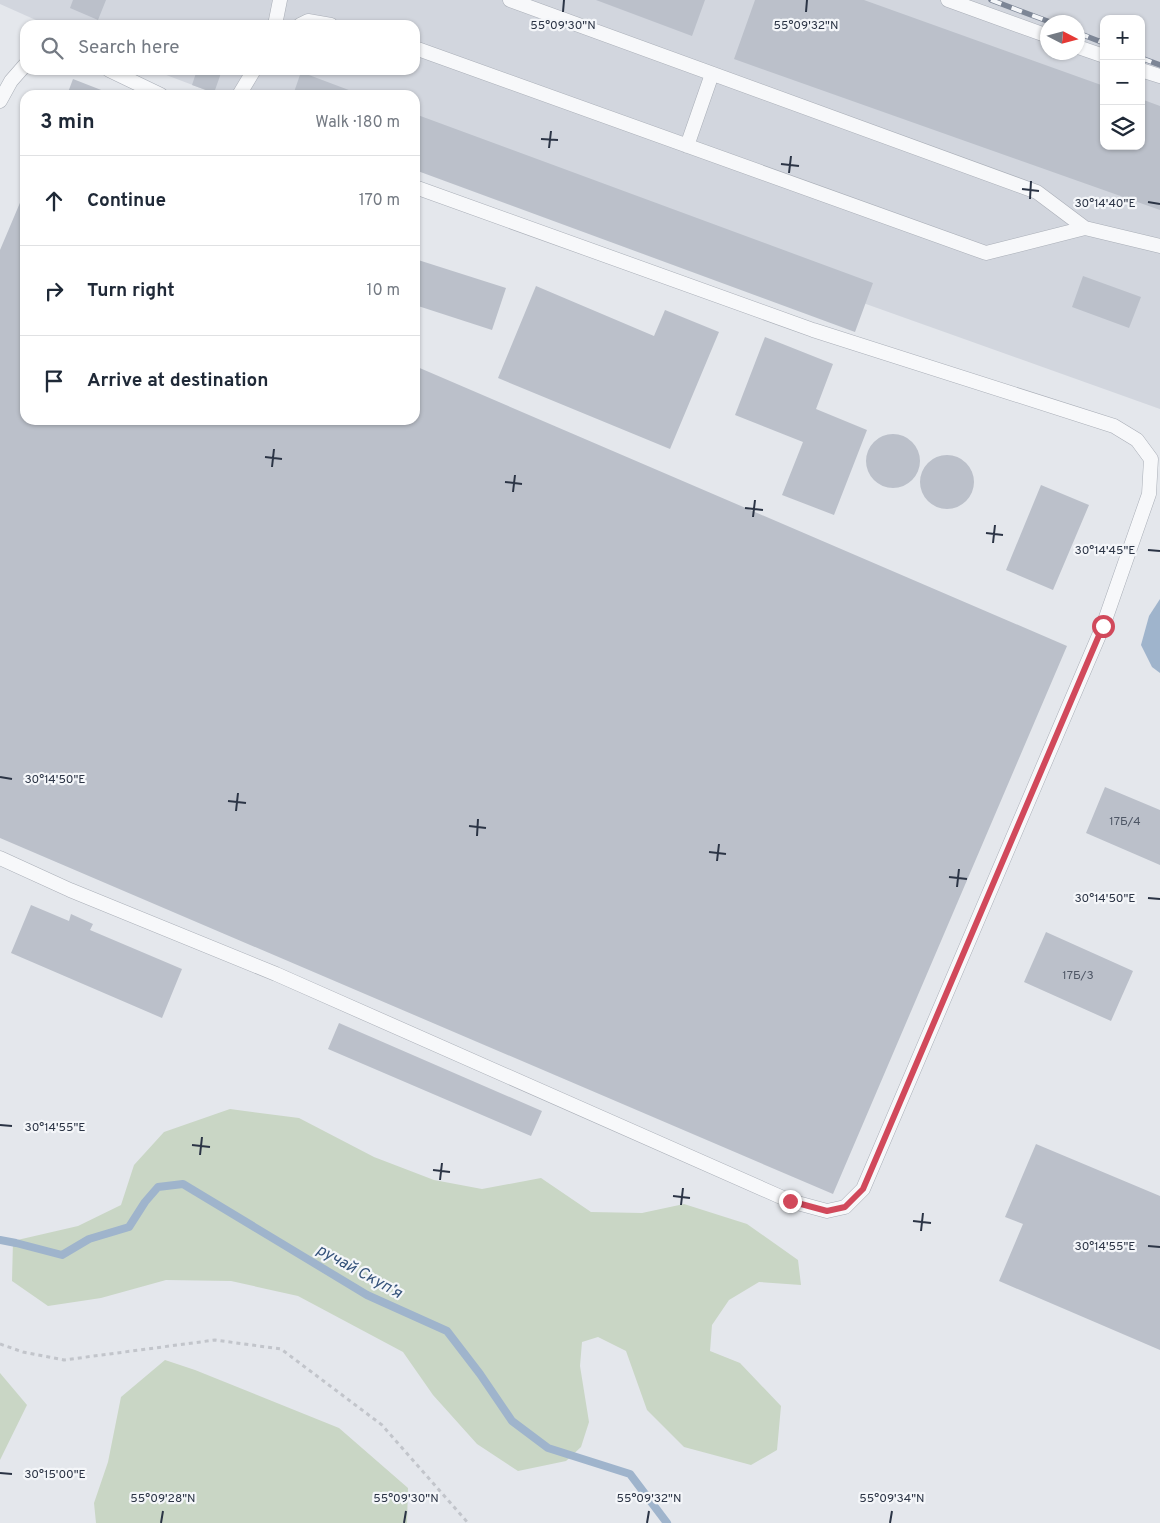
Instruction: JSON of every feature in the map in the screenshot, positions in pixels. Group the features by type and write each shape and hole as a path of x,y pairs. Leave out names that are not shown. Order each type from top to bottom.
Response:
{"lane":[{"path":"277,20 280,0"},
{"path":"510,0 1037,192 1085,228 1160,246"},
{"path":"948,0 1040,33"},
{"path":"1085,49 1100,55"},
{"path":"420,50 986,253 1085,228"},
{"path":"0,101 11,81 20,71"},
{"path":"1145,71 1160,76"},
{"path":"687,146 712,74"},
{"path":"119,75 151,90"},
{"path":"242,90 251,75"},
{"path":"0,858 70,890 276,974 790,1201 827,1211 845,1207 863,1189 1103,626 1149,494 1152,459 1137,440 1114,426 813,330 420,188"}],"path":[{"path":"0,1344 23,1352 64,1360 215,1340 281,1349 382,1425 468,1523"}],"shaded area":[{"path":"0,0 1160,0 1160,409 866,304 420,171 420,90 206,90 166,75 420,75 420,20 36,20 0,4"}],"green space":[{"path":"230,1109 299,1118 374,1157 434,1180 482,1189 541,1178 591,1212 642,1213 684,1204 747,1224 798,1260 801,1285 759,1282 729,1300 712,1325 710,1351 740,1363 781,1406 777,1450 751,1465 684,1447 647,1410 626,1351 598,1337 582,1342 580,1366 589,1422 581,1447 566,1461 518,1471 477,1444 433,1395 403,1352 298,1296 231,1281 166,1280 101,1298 48,1306 12,1281 13,1241 78,1226 121,1205 134,1165 164,1132"},
{"path":"165,1360 195,1370 339,1428 408,1488 407,1523 96,1523 94,1503 108,1462 121,1397"},
{"path":"0,1373 27,1405 0,1460"}],"water":[{"path":"1160,599 1160,673 1152,667 1141,645 1149,616"}],"building":[{"path":"73,0 106,0 98,20 70,8"},
{"path":"596,0 705,0 692,36"},
{"path":"755,0 864,0 1100,85 1100,150 1145,150 1145,100 1160,106 1160,210 734,59"},
{"path":"195,75 220,75 215,90 206,90 192,85"},
{"path":"300,75 309,75 349,90 295,90"},
{"path":"73,79 101,90 69,90"},
{"path":"420,116 873,283 855,332 420,172"},
{"path":"20,203 20,425 420,425 420,368 1067,646 833,1194 0,838 0,250"},
{"path":"420,261 506,288 492,330 420,307"},
{"path":"1083,276 1141,297 1129,328 1072,307"},
{"path":"536,286 654,336 665,310 719,332 670,449 498,378"},
{"path":"765,337 833,364 816,409 867,430 834,515 782,495 803,442 735,415"},
{"path":"893,434 903,436 912,442 918,451 920,461 918,471 912,480 903,486 893,488 883,486 874,480 868,471 866,461 868,451 874,442 883,436"},
{"path":"947,455 957,457 966,463 972,472 974,482 972,492 966,501 957,507 947,509 937,507 928,501 922,492 920,482 922,472 928,463 937,457"},
{"path":"1041,485 1089,505 1053,590 1006,570"},
{"path":"1105,787 1160,810 1160,865 1086,833"},
{"path":"31,905 69,921 71,914 93,924 90,930 182,969 162,1018 11,953"},
{"path":"1046,932 1133,971 1111,1021 1024,982"},
{"path":"339,1023 542,1111 531,1136 328,1049"},
{"path":"1036,1144 1160,1196 1160,1350 999,1281 1023,1224 1005,1217"}],"waterway":[{"name":"ручай Скупʼя","path":"0,1240 62,1255 89,1239 129,1227 145,1202 158,1187 183,1184 367,1295 447,1331 480,1374 512,1421 548,1448 630,1474 667,1523"}],"railway":[{"path":"991,0 1040,18"},
{"path":"1085,36 1100,41"},
{"path":"1145,59 1160,65"}],"route":[{"path":"790,1201 827,1211 845,1207 863,1189 1103,626"}]}
